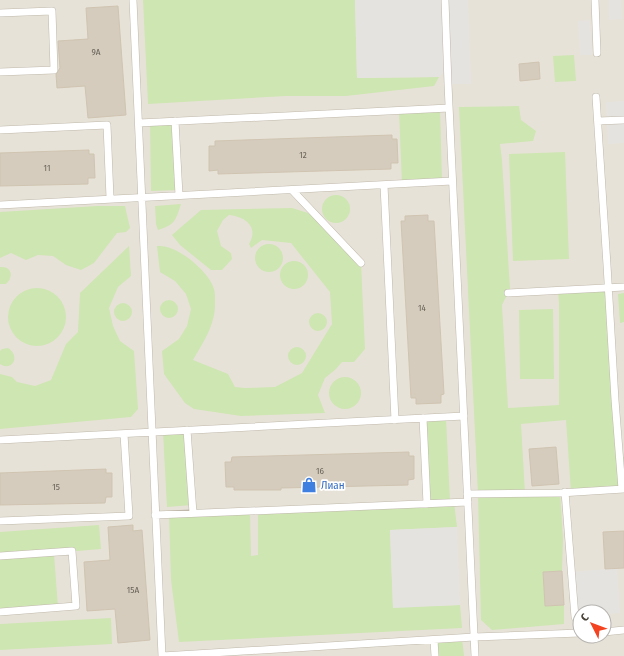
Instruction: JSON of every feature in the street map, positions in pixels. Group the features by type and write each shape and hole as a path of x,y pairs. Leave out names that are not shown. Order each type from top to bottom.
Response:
{"lane":[{"path":"133,0 162,656 200,655 474,637 572,633"},
{"path":"445,0 452,181 475,656"},
{"path":"595,0 597,53"},
{"path":"0,13 52,11 54,70 0,72"},
{"path":"156,515 426,504 468,498 623,489 615,400 596,97"},
{"path":"138,123 450,108"},
{"path":"598,121 624,120"},
{"path":"175,122 179,195"},
{"path":"0,130 107,125 110,198"},
{"path":"0,205 142,196 292,190 452,181"},
{"path":"384,185 395,420"},
{"path":"292,190 362,263"},
{"path":"508,293 624,287"},
{"path":"0,440 464,416"},
{"path":"423,418 426,504"},
{"path":"187,430 193,513"},
{"path":"0,521 129,516 124,434"},
{"path":"565,492 574,604"},
{"path":"0,556 72,551 76,606 0,612"},
{"path":"612,631 624,630"},
{"path":"434,640 435,656"}],"shaded area":[{"path":"0,0 624,0 624,656 0,656"},
{"path":"355,0 468,0 471,84 448,84 447,70 439,77 357,78"},
{"path":"609,0 621,0 622,19 609,20"},
{"path":"590,20 592,55 580,55 578,21"},
{"path":"624,101 624,143 608,144 606,102"},
{"path":"457,527 460,605 393,608 390,530"},
{"path":"617,568 620,613 612,614 612,604 574,604 572,572"}],"green space":[{"path":"143,0 355,0 357,78 439,77 434,86 346,96 286,96 148,104"},
{"path":"574,55 576,81 555,82 553,56"},
{"path":"519,106 521,120 536,131 533,141 500,144 510,289 502,305 508,408 559,405 558,290 609,288 620,458 624,457 624,489 571,492 566,420 521,424 525,493 560,493 563,539 562,571 543,572 545,606 564,605 564,624 492,630 481,620 478,494 459,107"},
{"path":"440,109 442,182 402,184 399,111"},
{"path":"175,121 179,190 151,191 150,123"},
{"path":"565,152 569,259 513,261 509,154"},
{"path":"336,195 346,199 350,209 346,219 336,223 326,219 322,209 326,199"},
{"path":"181,204 174,221 168,226 158,230 156,224 155,206"},
{"path":"97,206 125,206 130,228 126,232 117,233 94,263 81,270 66,265 53,256 38,255 26,260 11,253 0,258 0,212"},
{"path":"292,208 308,213 345,245 361,263 365,349 354,362 342,362 325,378 318,395 325,413 241,416 194,409 185,403 164,374 162,351 179,339 187,326 191,309 186,294 175,281 160,272 157,246 171,248 191,260 208,277 214,289 214,317 205,339 193,360 228,374 235,387 275,387 302,373 332,324 330,292 291,243 262,240 251,248 249,244 252,238 252,228 241,218 229,215 223,220 217,231 221,246 231,253 232,259 222,270 211,270 180,245 172,235 201,210"},
{"path":"269,244 279,248 283,258 279,268 269,272 259,268 255,258 259,248"},
{"path":"129,246 131,276 118,287 109,308 113,326 120,341 134,351 138,409 131,417 0,429 0,374 12,377 17,382 35,386 51,380 66,344 78,332 80,293"},
{"path":"294,261 304,265 308,275 304,285 294,289 284,285 280,275 284,265"},
{"path":"0,267 7,268 10,272 11,275 9,281 6,284 0,284"},
{"path":"31,288 43,288 58,296 66,311 66,323 58,338 43,346 31,346 16,338 8,323 8,311 16,296"},
{"path":"624,293 624,322 620,323 618,294"},
{"path":"169,300 175,303 178,309 175,315 169,318 163,315 160,309 163,303"},
{"path":"123,303 129,306 132,312 129,318 123,321 117,318 114,312 117,306"},
{"path":"553,309 554,379 520,379 519,310"},
{"path":"318,313 324,316 327,322 324,328 318,331 312,328 309,322 312,316"},
{"path":"297,347 303,350 306,356 303,362 297,365 291,362 288,356 291,350"},
{"path":"8,348 12,351 14,359 11,365 4,366 0,364 0,351"},
{"path":"342,377 348,377 358,384 361,393 360,399 354,406 348,409 342,409 332,402 329,396 329,390 336,380"},
{"path":"446,417 450,502 454,502 457,527 390,530 393,607 460,605 462,628 179,642 171,580 169,514 250,511 251,556 258,555 258,510 426,504 423,418"},
{"path":"187,430 192,505 167,507 163,432"},
{"path":"99,525 101,549 54,553 58,608 0,612 0,532"},
{"path":"111,618 112,644 0,650 0,624"},
{"path":"462,638 464,656 435,656 434,640"}],"building":[{"path":"118,6 126,115 88,118 85,86 57,88 56,74 60,68 58,41 88,39 86,8"},
{"path":"539,62 540,79 520,81 519,64"},
{"path":"392,135 392,139 397,139 398,163 391,163 391,169 218,174 218,170 209,171 209,146 215,146 215,141"},
{"path":"89,150 89,154 94,154 95,178 88,178 88,184 0,186 0,153"},
{"path":"428,215 428,221 434,221 444,394 441,395 441,403 416,404 416,398 411,398 401,221 405,221 405,216"},
{"path":"556,447 559,484 532,486 529,449"},
{"path":"409,452 409,456 414,456 414,479 408,480 408,485 281,488 281,490 234,490 234,487 226,487 225,462 231,462 232,457"},
{"path":"106,469 106,473 112,473 112,497 106,497 105,503 0,505 0,473"},
{"path":"133,525 133,531 142,530 150,640 118,643 115,609 87,611 84,562 110,560 108,527"},
{"path":"624,531 624,568 605,569 603,532"},
{"path":"562,571 564,605 545,606 543,572"}],"place":[{"name":"Лиан","path":"309,485"}]}
